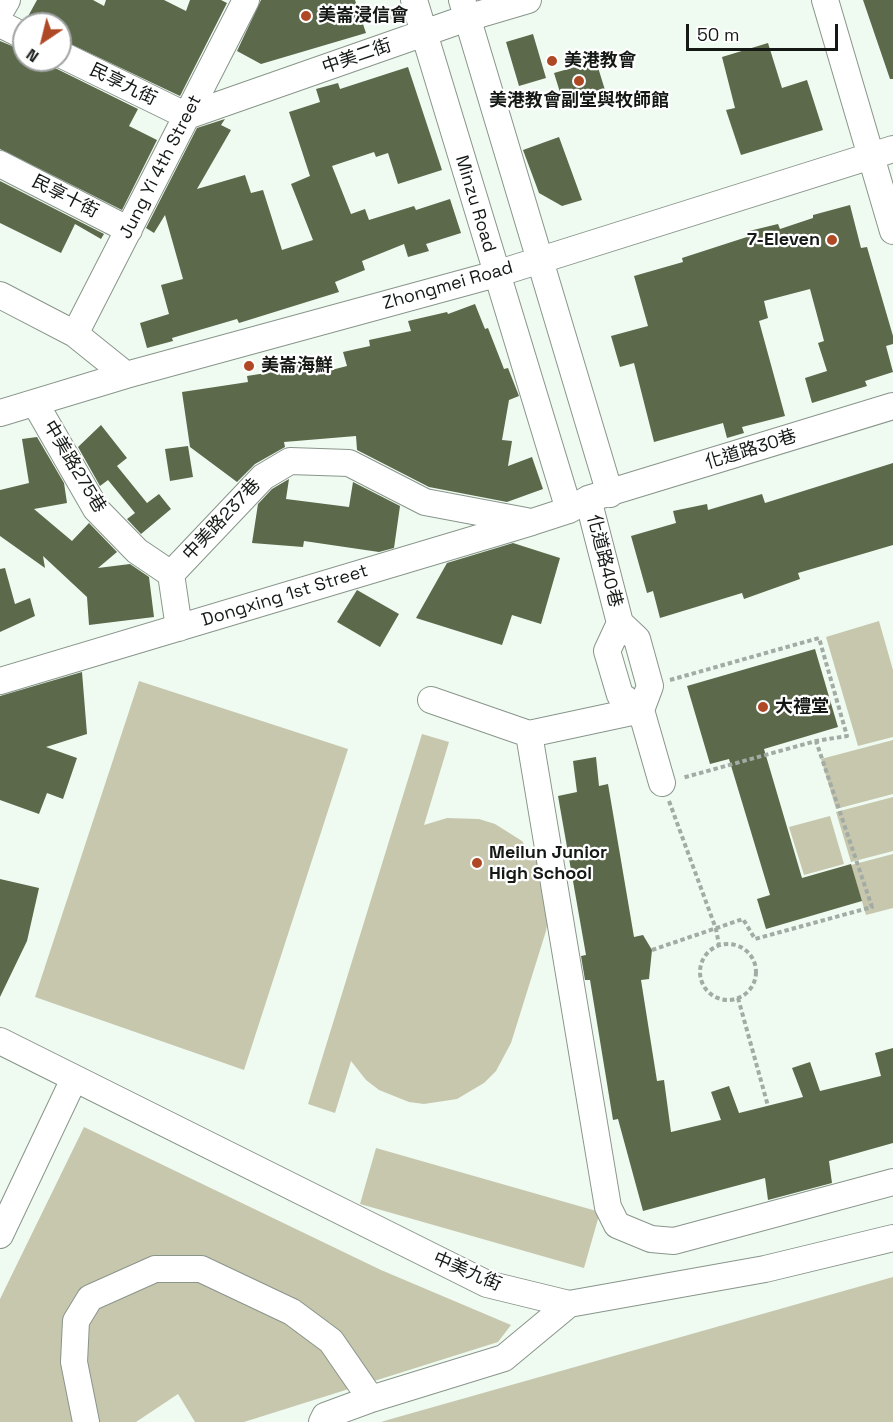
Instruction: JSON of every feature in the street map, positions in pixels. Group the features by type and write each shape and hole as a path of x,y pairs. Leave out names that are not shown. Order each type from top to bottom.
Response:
{"street":[{"path":"0,12 7,0"},
{"name":"Jung Yi 4th Street","path":"75,334 246,0"},
{"name":"中美二街","path":"187,116 424,33 464,9 528,0"},
{"path":"825,0 881,153 893,231"},
{"name":"Minzu Road","path":"405,8 424,33 496,274 589,501"},
{"path":"464,9 540,259 589,501"},
{"name":"民享九街","path":"72,60 187,116"},
{"name":"Zhongmei Road","path":"0,413 126,375 496,274 881,153"},
{"name":"民享十街","path":"0,164 129,230"},
{"path":"0,295 75,334 126,375"},
{"name":"中美路275巷","path":"35,403 96,509 137,551 171,574"},
{"name":"化道路30巷","path":"589,501 893,406"},
{"name":"中美路237巷","path":"179,628 171,574 263,477 290,461 349,463 425,502 531,522"},
{"name":"Dongxing 1st Street","path":"0,681 531,522 589,501"},
{"name":"化道路40巷","path":"589,501 620,623"},
{"path":"641,710 620,695 607,651 620,623 637,639 650,686 641,710 662,783"},
{"path":"431,700 529,734 641,710"},
{"path":"529,734 608,1207 616,1225 651,1239 674,1241 893,1182"},
{"name":"中美九街","path":"0,1041 487,1284 570,1304 765,1269 893,1238"},
{"path":"0,1235 74,1079"},
{"path":"86,1422 74,1362 76,1321 90,1298 155,1269 201,1269 292,1312 331,1341 371,1399"},
{"path":"322,1422 325,1416 371,1399 504,1358 570,1304"}],"path":[{"path":"375,22 405,8"},
{"path":"650,686 819,638 847,736 816,741 662,783 716,929 719,945"},
{"path":"652,950 743,919 754,939 872,907 816,741"},
{"path":"719,945 739,945 753,958 756,977 753,986 738,998 720,999 712,995 701,981 701,963 711,949 719,945"},
{"path":"738,998 768,1106"}],"green space":[{"path":"879,621 893,670 893,737 858,746 826,637"},
{"path":"139,681 348,749 244,1070 35,997"},
{"path":"422,734 449,742 424,825 447,818 479,819 495,824 522,841 541,868 549,915 546,931 511,1043 496,1071 484,1083 457,1099 424,1104 409,1102 379,1090 366,1080 351,1061 335,1113 308,1104"},
{"path":"893,740 893,794 836,809 821,759"},
{"path":"893,797 893,851 851,862 836,812"},
{"path":"830,816 844,864 804,875 789,827"},
{"path":"893,854 893,908 866,915 851,865"},
{"path":"84,1127 381,1270 511,1325 498,1342 244,1422 195,1422 178,1394 136,1422 0,1422 0,1299"},
{"path":"376,1148 600,1212 584,1268 360,1204"},
{"path":"893,1277 893,1422 381,1422 391,1419"}],"building":[{"path":"37,0 93,0 104,6 106,0 164,0 186,11 190,0 221,0 227,3 180,96 72,45 72,12 30,12"},
{"name":"美崙浸信會","path":"261,0 355,0 366,33 261,64 237,51"},
{"path":"863,0 893,0 893,79 890,79"},
{"name":"美港教會","path":"533,34 546,78 519,86 506,42"},
{"path":"0,41 12,46 12,72 63,72 138,109 129,126 157,140 122,210 0,149"},
{"path":"768,43 782,88 807,80 823,130 741,155 726,110 735,108 722,57"},
{"name":"美港教會副堂與牧師館","path":"596,61 605,90 563,102 554,73"},
{"path":"408,67 442,170 398,184 388,153 376,157 374,152 332,166 351,214 365,209 369,220 414,206 416,210 450,199 461,233 426,244 429,251 408,257 404,244 362,261 365,270 335,282 339,292 239,323 237,319 172,338 173,341 147,348 140,323 169,314 161,285 183,279 165,215 154,233 146,228 197,128 225,119 221,125 231,130 197,189 245,175 251,193 263,190 282,250 313,240 291,184 310,176 289,112 320,102 316,89 338,83 340,89"},
{"path":"559,137 582,200 562,206 539,193 523,150"},
{"path":"0,181 104,234 101,239 75,224 61,253 0,223"},
{"path":"850,205 861,248 867,247 893,336 893,344 886,346 893,372 865,381 867,386 812,403 805,378 827,371 818,343 824,341 810,289 764,301 768,318 759,321 785,416 742,427 744,433 727,438 723,423 654,442 634,363 620,367 611,336 648,326 634,276 683,262 682,258 750,236 749,231 778,224 780,229 813,218 813,215"},
{"path":"475,304 485,329 488,328 504,369 508,368 519,396 509,400 502,440 512,441 508,466 532,457 543,489 507,502 429,487 357,450 356,436 284,442 285,447 255,464 237,482 190,447 182,392 248,382 247,376 279,371 277,364 307,357 312,375 347,366 343,352 370,346 369,340 411,331 408,321 447,312 448,314"},
{"path":"101,425 127,458 117,466 147,503 159,494 171,509 141,534 127,519 135,513 108,480 100,486 78,447"},
{"path":"37,437 64,483 67,503 34,509 72,541 89,523 117,552 98,568 130,564 149,577 154,617 89,625 87,597 43,556 45,568 0,536 0,490 29,483 22,439"},
{"path":"188,446 193,477 170,481 165,449"},
{"path":"893,463 893,545 798,573 800,579 744,599 742,593 660,618 653,591 647,593 631,536 676,523 673,511 707,504 708,510 762,494 765,503"},
{"path":"289,479 286,499 349,507 353,482 400,506 394,548 379,552 304,541 303,547 252,543 258,504 272,489"},
{"path":"513,543 560,558 541,624 512,615 502,645 416,618 447,563"},
{"path":"5,568 15,604 30,598 35,616 0,632 0,569"},
{"path":"357,590 399,614 380,647 337,622"},
{"path":"815,649 838,727 764,749 802,878 851,864 862,901 766,929 757,899 770,895 729,759 710,764 687,686"},
{"path":"82,672 87,734 46,747 77,758 63,799 47,793 39,814 0,800 0,696"},
{"path":"596,757 599,786 608,784 634,937 643,935 652,950 649,979 641,980 657,1081 664,1080 671,1132 721,1120 711,1092 729,1086 739,1113 803,1097 792,1068 810,1062 820,1091 881,1076 875,1053 893,1048 893,1143 829,1161 832,1183 768,1200 765,1178 643,1211 618,1119 613,1120 590,980 585,980 581,956 586,955 558,796 577,792 573,761"},
{"path":"0,879 39,888 27,941 0,997"}],"place":[{"name":"美崙浸信會","path":"306,16"},
{"name":"美港教會","path":"552,61"},
{"name":"美港教會副堂與牧師館","path":"579,81"},
{"name":"7-Eleven","path":"832,240"},
{"name":"美崙海鮮","path":"249,366"},
{"name":"大禮堂","path":"763,707"},
{"name":"Meilun Junior High School","path":"477,863"}]}
